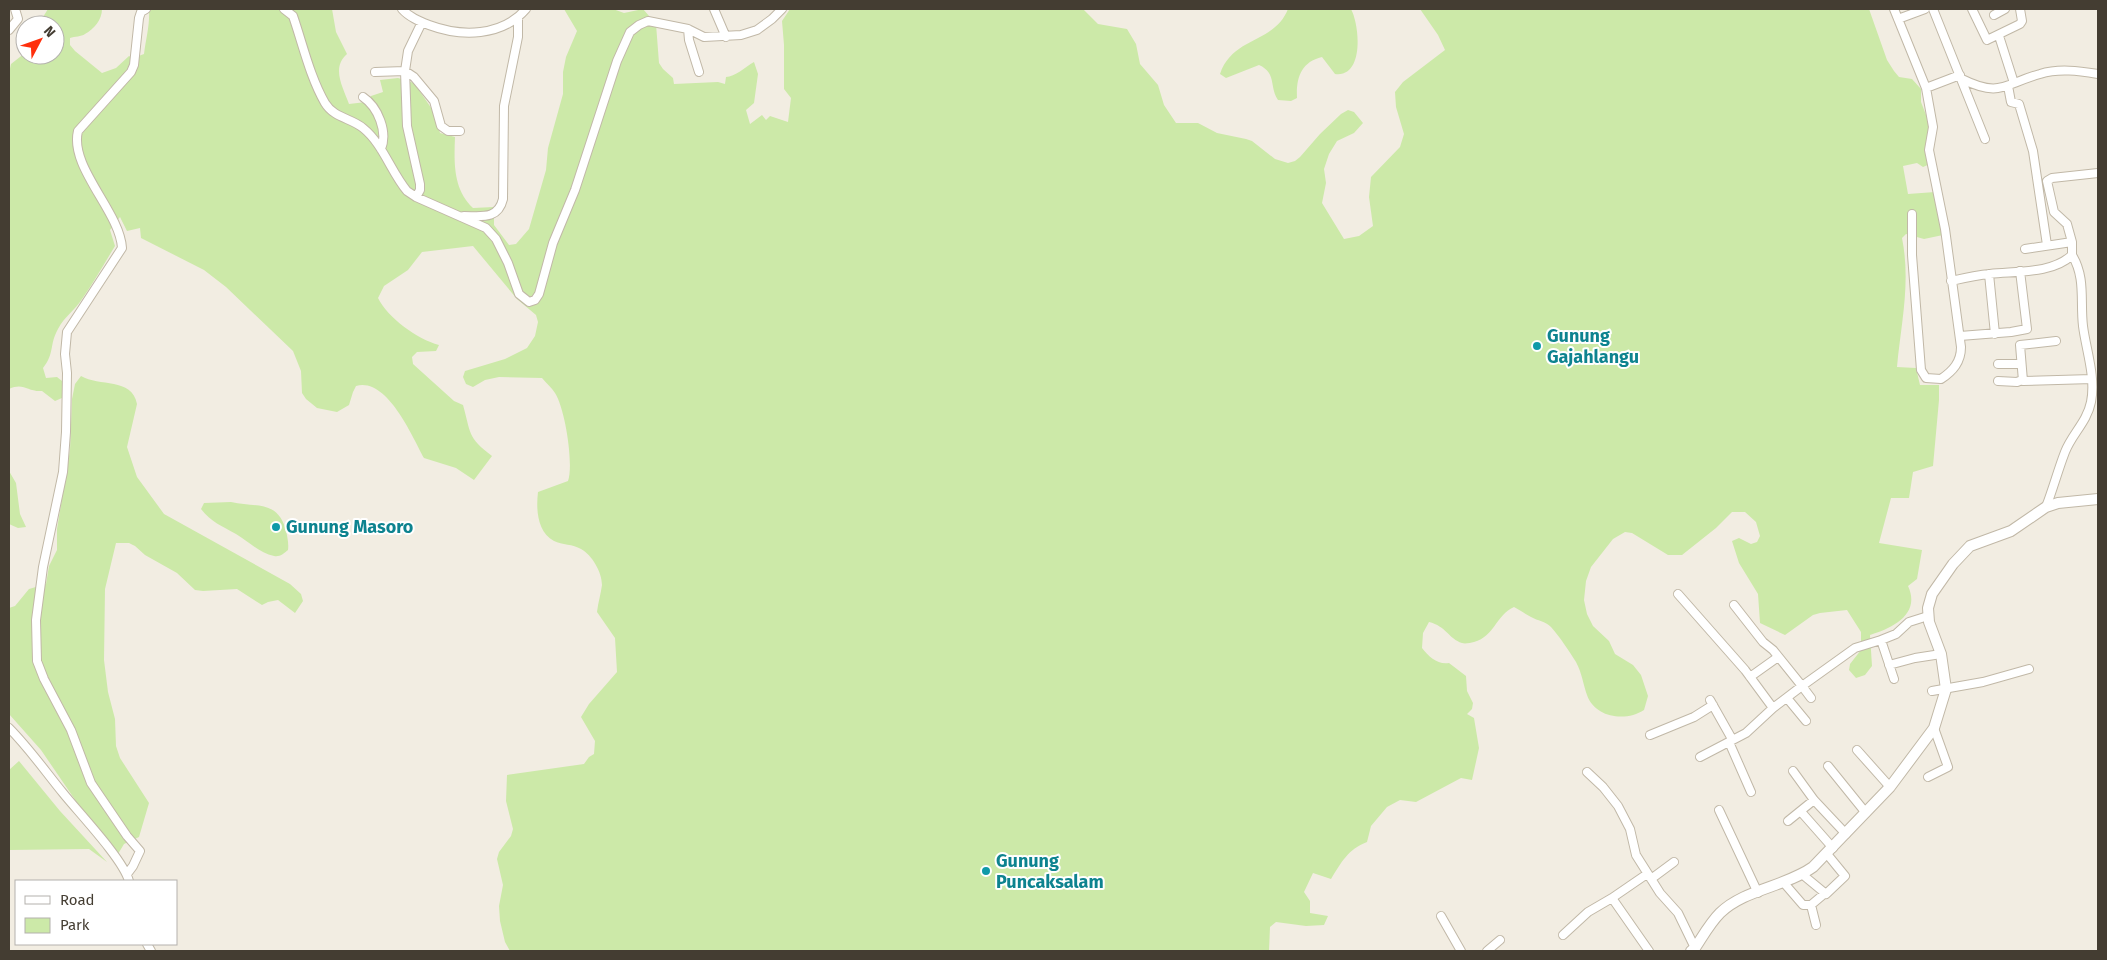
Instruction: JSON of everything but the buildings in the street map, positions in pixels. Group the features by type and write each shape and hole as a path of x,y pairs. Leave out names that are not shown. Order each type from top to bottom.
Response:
{"street":[{"path":"9,30 18,19 16,9"},
{"path":"9,728 23,742 128,877 140,851 127,836 91,783 71,730 44,679 37,661 36,620 43,567 63,472 66,432 67,373 65,354 67,332 122,248 122,240 116,225 89,178 76,141 78,131 131,72 134,65 139,18 141,12 146,9"},
{"path":"284,9 293,16 325,103 337,115 363,128 381,149 402,184 416,197 486,228 500,247 519,294 529,302 535,300 539,294 553,243 575,190 616,61 626,38 639,24 648,20 704,36 726,37 741,35 757,30 782,9"},
{"path":"402,9 410,16 444,30 470,32 497,28 518,18 526,9"},
{"path":"714,9 726,37"},
{"path":"1894,9 1926,88 1933,131 1929,150 1945,229 1960,336 1961,357 1958,363 1941,379 1926,378 1921,370 1912,255 1912,214"},
{"path":"1898,19 1925,9"},
{"path":"1933,9 1985,139"},
{"path":"1972,9 1984,39 1988,40 2020,24 2022,21 2020,9"},
{"path":"1994,15 2005,9"},
{"path":"459,216 488,216 496,213 501,207 504,106 518,37 518,18"},
{"path":"416,197 420,190 420,184 407,126 405,71 408,50 422,22"},
{"path":"688,30 689,40 699,72"},
{"path":"1998,36 2011,84 2011,102 2019,104 2034,151 2048,245"},
{"path":"1926,88 1961,77 1988,89 2011,84 2041,73 2058,70 2098,74"},
{"path":"375,72 405,71 419,82 434,101 441,126 448,131 460,132"},
{"path":"363,97 374,105 379,118 384,142 381,149"},
{"path":"2046,507 2065,452 2083,425 2090,408 2092,379 2083,325 2081,274 2072,255 2072,242 2065,221 2054,212 2047,181 2052,178 2098,173"},
{"path":"2026,249 2072,242"},
{"path":"1952,281 1989,274 2041,269 2066,261 2072,255"},
{"path":"1960,336 2024,331 2028,327 2020,271"},
{"path":"1989,274 1995,334"},
{"path":"2022,380 2020,345 2056,340"},
{"path":"1998,364 2020,364"},
{"path":"1998,381 2017,382 2022,380 2024,382 2092,379"},
{"path":"1693,950 1721,912 1734,903 1802,875 1830,851 1890,787 1934,728 1946,689 1941,654 1928,616 1932,594 1965,549 1976,543 2012,531 2046,507 2058,503 2098,499"},
{"path":"1678,594 1750,677 1773,708"},
{"path":"1734,605 1811,698"},
{"path":"1700,757 1746,733 1773,708 1856,648 1896,634 1909,622 1928,616"},
{"path":"1881,640 1894,678"},
{"path":"1888,665 1941,654"},
{"path":"1750,677 1778,657"},
{"path":"1932,691 1990,681 2030,669"},
{"path":"1788,698 1806,721"},
{"path":"1650,735 1694,717 1712,703 1730,741 1750,792"},
{"path":"1928,777 1948,767 1934,728"},
{"path":"1857,750 1890,787"},
{"path":"1828,766 1866,813"},
{"path":"1793,771 1814,800 1846,834"},
{"path":"1588,772 1618,806 1630,829 1636,854 1649,877 1678,913 1693,950"},
{"path":"1788,820 1814,800"},
{"path":"1719,810 1758,893"},
{"path":"1803,814 1830,851 1845,876 1811,905"},
{"path":"1563,935 1588,912 1674,862"},
{"path":"1802,875 1824,894"},
{"path":"1784,883 1801,903 1811,905"},
{"path":"1612,898 1649,951"},
{"path":"1811,905 1816,925"},
{"path":"1441,916 1462,951"},
{"path":"1487,951 1500,940"}],"green space":[{"path":"48,9 102,9 101,17 94,27 83,35 70,38 70,45 102,73 116,68 129,56 133,58 144,54 149,9 332,9 336,32 347,54 342,59 339,71 349,104 366,102 371,96 383,92 380,80 398,78 414,83 434,112 440,133 455,137 456,175 466,201 473,208 494,207 494,225 509,245 516,244 529,229 546,170 548,148 563,94 563,72 566,57 577,31 564,9 613,9 624,13 643,9 656,24 659,63 673,78 674,84 718,82 725,84 726,77 736,74 754,62 758,74 754,103 746,110 750,124 762,115 766,120 770,116 788,122 791,98 784,89 782,21 790,9 1083,9 1098,24 1127,29 1136,44 1140,64 1158,85 1164,105 1176,123 1198,123 1217,133 1252,141 1275,159 1288,163 1300,157 1341,114 1348,110 1354,112 1363,123 1354,133 1337,141 1329,154 1324,169 1326,183 1322,203 1344,239 1359,236 1373,226 1369,197 1371,177 1400,147 1404,134 1396,107 1395,92 1403,82 1445,50 1438,35 1420,9 1869,9 1887,60 1894,71 1899,77 1912,79 1921,89 1921,102 1928,120 1930,164 1923,167 1917,163 1903,166 1908,194 1935,192 1943,235 1924,239 1906,234 1902,238 1906,271 1897,367 1916,368 1920,385 1939,385 1933,466 1913,472 1909,498 1891,498 1879,543 1922,550 1917,579 1908,586 1911,604 1908,612 1896,624 1870,635 1872,666 1865,675 1856,678 1849,670 1850,664 1861,650 1861,632 1847,610 1813,615 1785,635 1760,623 1758,594 1739,563 1732,541 1739,538 1751,544 1757,542 1760,536 1756,522 1745,512 1732,512 1716,528 1682,555 1668,555 1632,533 1625,532 1613,539 1591,567 1586,581 1584,600 1587,614 1593,626 1609,641 1615,654 1633,665 1641,675 1648,696 1644,710 1637,714 1620,717 1604,713 1591,703 1576,662 1551,627 1514,607 1503,615 1491,631 1481,639 1469,643 1463,643 1454,639 1440,626 1429,622 1423,633 1422,648 1434,660 1441,663 1449,663 1466,676 1467,691 1473,703 1472,709 1467,714 1474,718 1479,748 1472,780 1461,778 1416,802 1400,800 1387,807 1371,826 1367,842 1350,853 1331,879 1313,873 1304,892 1310,901 1310,913 1328,916 1324,925 1306,926 1276,922 1270,927 1269,951 510,951 505,942 500,921 499,906 503,885 497,859 499,852 511,836 513,829 506,801 507,775 584,764 594,754 595,741 581,717 589,704 617,672 615,638 597,612 602,585 598,569 589,555 581,549 554,541 548,537 539,520 538,492 568,481 570,473 565,423 559,400 542,378 499,377 485,380 473,387 466,384 463,377 465,371 505,359 527,348 535,336 538,322 536,315 517,299 473,246 422,252 408,270 384,286 378,298 389,313 404,327 422,338 439,345 436,351 417,352 412,357 413,364 454,401 463,405 471,434 478,444 492,456 474,480 456,468 424,458 397,410 378,390 367,386 356,386 349,405 337,412 317,408 302,393 301,371 293,351 226,287 204,270 141,238 140,228 127,231 120,217 110,230 115,246 82,299 60,325 55,335 49,358 43,368 46,378 57,377 62,381 62,398 55,401 42,391 22,387 9,389 9,73 11,64 15,61 15,65 65,65 65,15 44,15"},
{"path":"1288,9 1351,9 1358,38 1355,60 1351,68 1344,73 1335,74 1322,57 1315,59 1301,72 1297,98 1291,101 1278,100 1271,76 1265,68 1259,65 1226,78 1220,74 1226,62 1234,53 1273,29 1282,20"},
{"path":"81,376 122,386 134,395 137,404 127,447 137,477 164,514 290,584 301,594 303,601 295,613 278,600 262,605 237,589 195,590 177,573 145,555 135,546 129,543 116,543 105,589 104,660 108,692 115,719 116,746 120,758 149,803 139,837 124,844 118,854 82,810 41,750 9,714 9,608 15,606 29,589 46,584 49,566 57,550 57,529 70,450 72,399 75,384"},
{"path":"9,471 16,483 20,514 26,527 18,528 9,524"},
{"path":"231,502 264,507 277,513 286,530 288,550 278,556 263,552 213,521 201,509 204,503"},
{"path":"19,761 60,811 107,862 89,849 9,850 9,770"}],"place":[{"name":"Gunung Gajahlangu","path":"1537,346"},
{"name":"Gunung Masoro","path":"276,527"},
{"name":"Gunung Puncaksalam","path":"986,871"}]}
